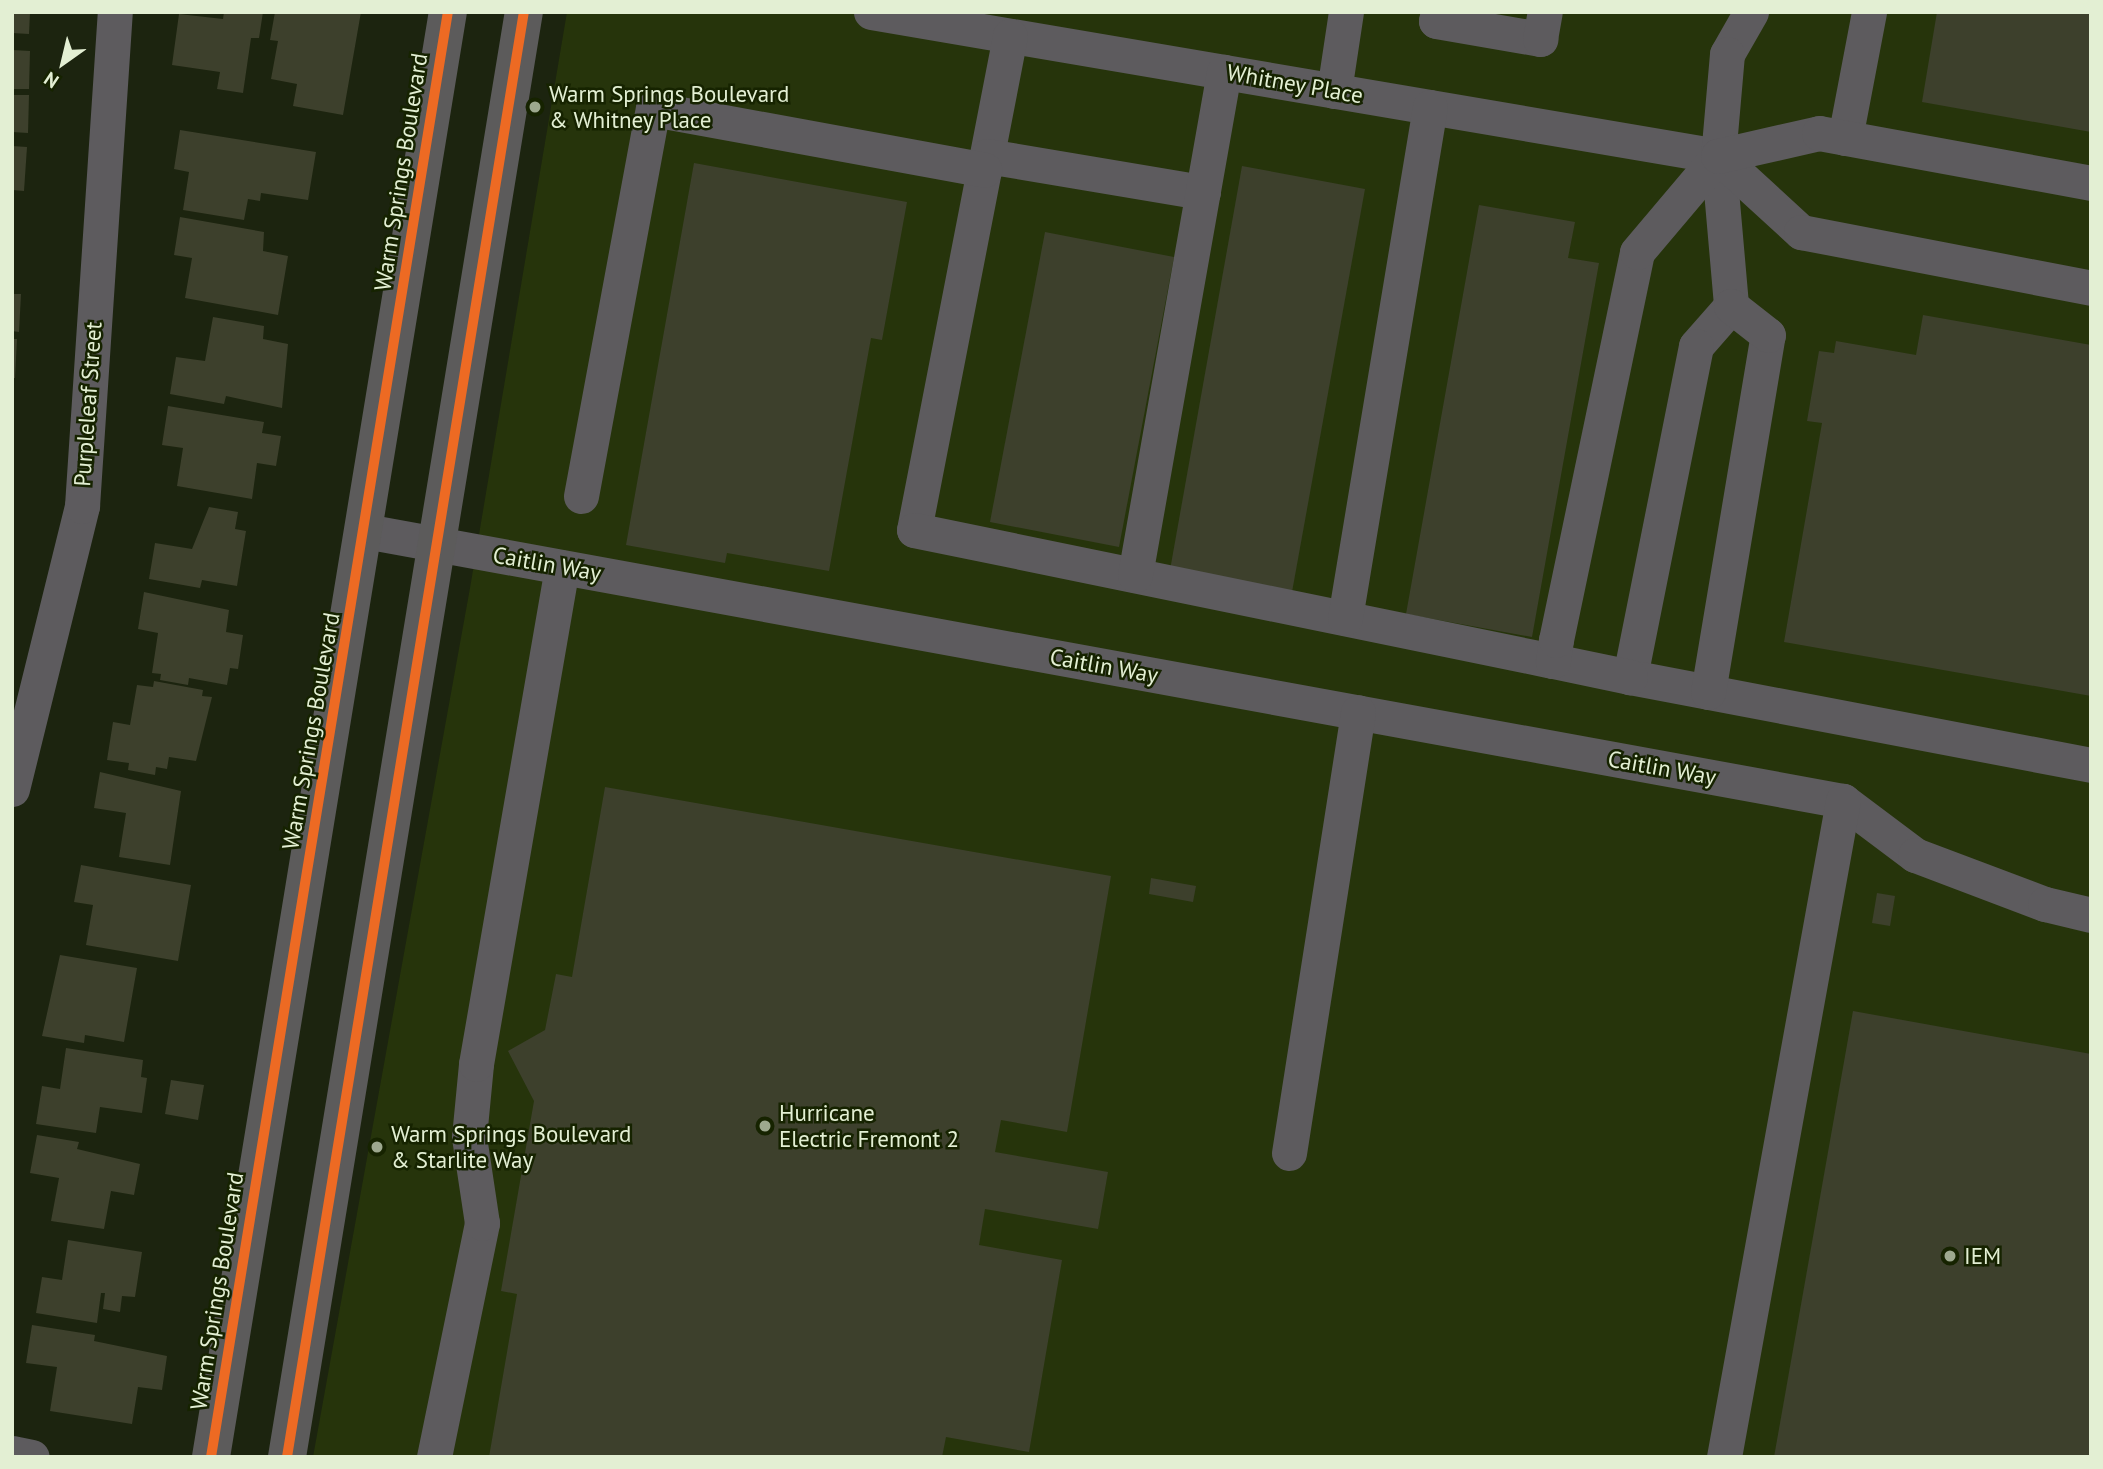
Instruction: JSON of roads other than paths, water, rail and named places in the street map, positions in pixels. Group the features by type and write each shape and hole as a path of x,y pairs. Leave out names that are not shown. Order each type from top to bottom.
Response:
{"main road":[{"name":"Warm Springs Boulevard","path":"211,1457 448,12"},
{"path":"288,1457 524,12"}],"street":[{"name":"Purpleleaf Street","path":"12,789 82,506 115,12"},
{"path":"1334,91 1346,12"},
{"path":"1438,12 1436,21 1540,39 1545,12"},
{"path":"1630,677 1696,346 1731,306 1718,156 1727,54 1751,12"},
{"path":"1845,138 1869,12"},
{"name":"Whitney Place","path":"879,13 964,20 1010,36 1718,156"},
{"path":"1010,36 914,530 1630,677 2091,765"},
{"path":"1135,575 1224,72"},
{"path":"1345,618 1430,107"},
{"path":"581,496 653,109 985,163 1203,192"},
{"path":"1552,661 1637,252 1718,156 1819,133 2091,183"},
{"path":"1718,156 1801,232 2091,288"},
{"path":"1708,692 1768,335 1731,306"},
{"name":"Caitlin Way","path":"365,531 1843,801"},
{"path":"434,1457 482,1223 468,1137 476,1064 562,567"},
{"path":"1289,1153 1358,712"},
{"path":"1724,1457 1843,801 1914,855 2045,904 2091,915"},
{"path":"12,1453 32,1457"}],"place":[{"name":"Warm Springs Boulevard & Whitney Place","path":"535,107"},
{"name":"Hurricane Electric Fremont 2","path":"765,1126"},
{"name":"Warm Springs Boulevard & Starlite Way","path":"377,1147"},
{"name":"IEM","path":"1950,1256"}]}
